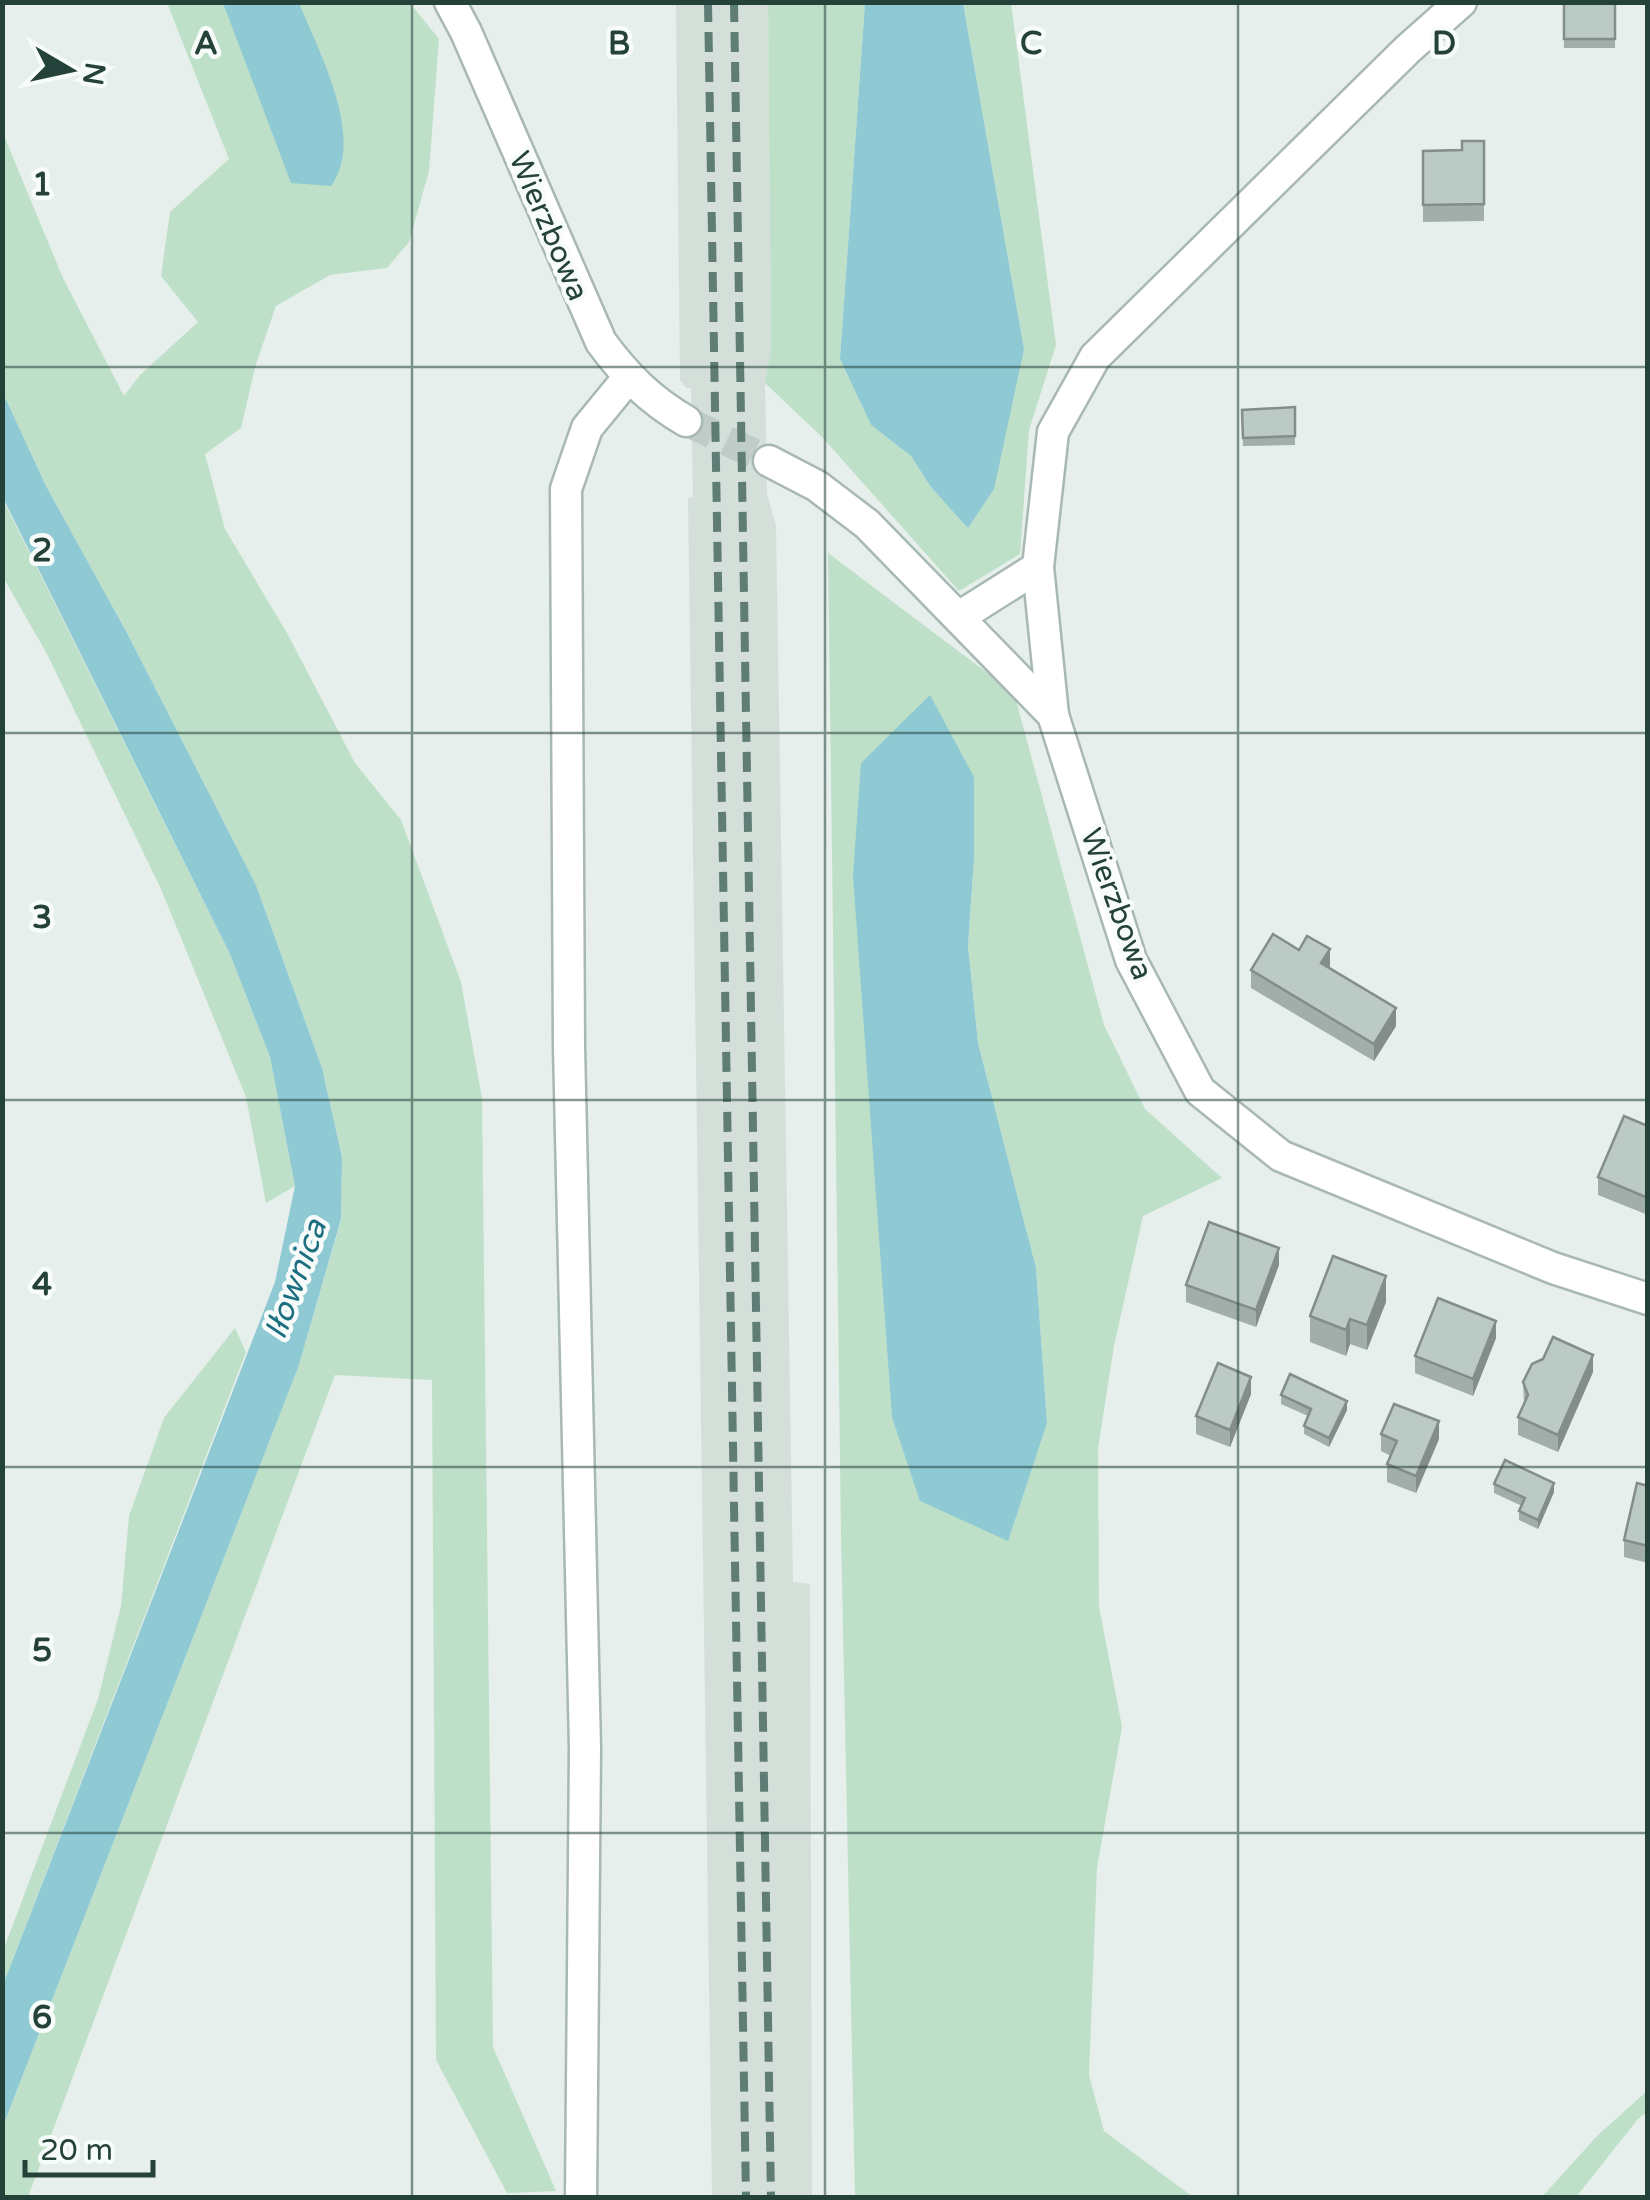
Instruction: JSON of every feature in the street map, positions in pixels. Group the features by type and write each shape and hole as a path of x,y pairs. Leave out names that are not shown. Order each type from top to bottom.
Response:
{"street":[{"name":"Wierzbowa","path":"450,2 601,342 628,378 660,406 686,421"},
{"path":"1053,715 1038,567 1053,432 1094,357 1408,48 1461,2"},
{"path":"580,2198 585,1748 569,1046 566,490 587,428 628,378"},
{"name":"Wierzbowa","path":"769,461 816,486 866,524 1053,715 1131,960 1200,1091 1281,1156 1552,1268 1648,1299"},
{"path":"960,617 1038,567"}],"shaded area":[{"path":"676,3 768,3 771,350 765,383 767,493 776,526 793,1582 810,1584 812,2197 712,2197 688,498 693,497 691,388 680,380"}],"green space":[{"path":"167,3 410,3 439,39 429,171 409,242 387,268 330,275 276,306 256,364 241,428 205,454 225,529 287,633 355,763 401,820 461,982 482,1098 493,2047 556,2191 507,2193 436,2060 432,1380 335,1375 28,2197 3,2197 3,2126 299,1365 341,1220 342,1157 322,1068 256,885 127,633 46,486 3,393 2,131 63,278 124,396 140,375 198,322 161,276 170,212 229,159"},
{"path":"768,3 865,3 840,359 871,425 911,456 930,486 968,527 1024,349 963,3 1011,3 1056,345 1029,430 1020,554 959,591 822,437 765,383 771,350"},
{"path":"2,498 230,954 270,1057 295,1186 266,1203 246,1097 161,889 47,654 3,577"},
{"path":"828,553 1014,693 1104,1025 1145,1109 1222,1178 1143,1216 1114,1346 1098,1448 1099,1606 1122,1727 1097,1868 1089,2075 1104,2131 1193,2197 855,2197 841,1535","holes":["974,857 968,946 978,1043 1036,1268 1047,1423 920,1501"]},
{"path":"235,1328 246,1352 3,1985 3,1951 98,1699 121,1606 129,1516 164,1418"},
{"path":"1647,2091 1647,2112 1576,2197 1542,2197 1597,2136"}],"water":[{"path":"223,3 299,3 327,70 342,120 344,144 331,186 291,183"},
{"path":"865,3 963,3 1024,349 994,489 968,528 930,486 911,456 871,425 840,359"},
{"name":"Iłownica","path":"3,393 46,486 127,633 256,885 322,1068 342,1157 341,1219 299,1365 3,2126 3,1985 275,1282 295,1186 270,1057 230,954 3,498"},
{"path":"930,695 974,777 968,946 978,1043 1036,1268 1047,1423 1008,1541 920,1501 892,1417 853,876 861,763"}],"building":[{"path":"1564,2 1615,2 1615,39 1564,39"},
{"path":"1462,141 1484,141 1484,204 1423,205 1423,151 1462,150"},
{"path":"1295,407 1295,436 1243,438 1242,410"},
{"path":"1273,934 1299,950 1307,936 1330,949 1321,963 1396,1008 1374,1044 1251,970"},
{"path":"1624,1116 1648,1126 1648,1198 1598,1177"},
{"path":"1209,1222 1279,1248 1256,1310 1186,1285"},
{"path":"1333,1256 1386,1276 1367,1325 1350,1319 1346,1330 1310,1316"},
{"path":"1438,1298 1496,1321 1473,1379 1415,1356"},
{"path":"1553,1337 1593,1355 1558,1435 1518,1417 1528,1395 1523,1382 1532,1364 1543,1359"},
{"path":"1218,1363 1251,1377 1230,1430 1196,1416"},
{"path":"1290,1374 1347,1401 1329,1438 1304,1426 1311,1409 1281,1395"},
{"path":"1394,1404 1439,1421 1416,1476 1387,1464 1397,1441 1381,1434"},
{"path":"1505,1460 1554,1483 1538,1520 1519,1511 1525,1498 1494,1484"},
{"path":"1637,1483 1648,1486 1648,1546 1624,1540"}],"tunnel":[{"path":"686,421 769,461"}],"railway":[{"path":"708,2 746,2198"},
{"path":"734,2 771,2198"}]}
